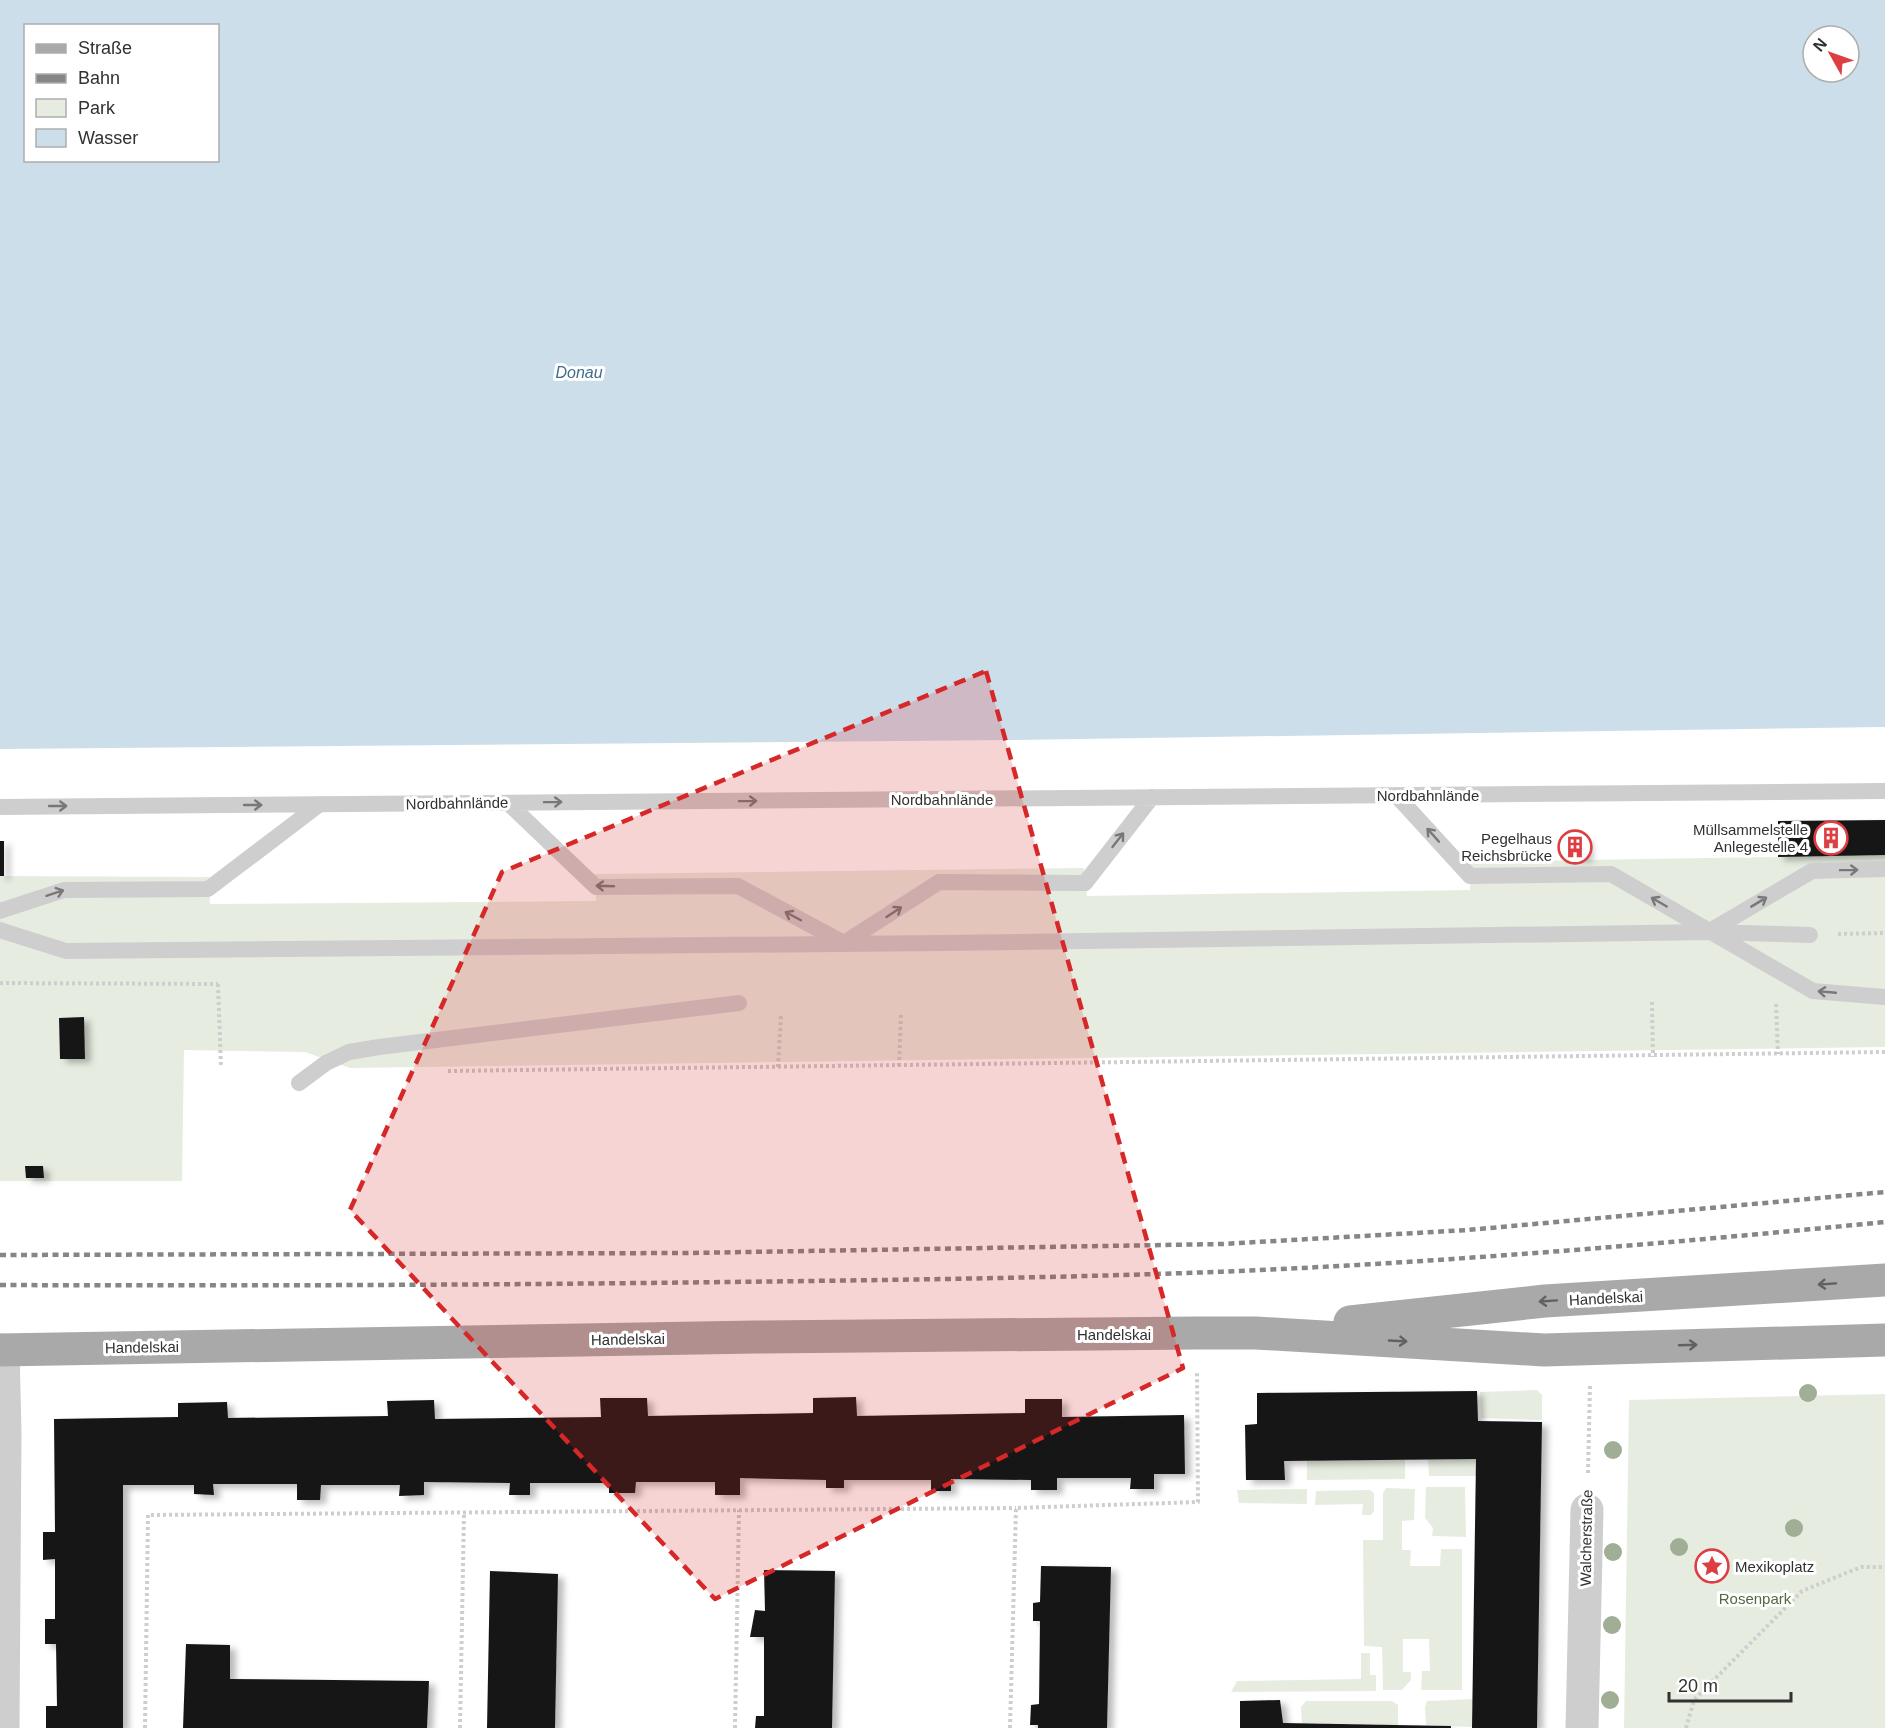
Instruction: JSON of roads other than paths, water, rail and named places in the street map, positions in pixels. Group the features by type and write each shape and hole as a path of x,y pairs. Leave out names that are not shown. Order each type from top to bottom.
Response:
{"main road":[{"name":"Handelskai","path":"1256,1333 1545,1301 1885,1280"},
{"name":"Handelskai","path":"2,1350 744,1337 1197,1333 1256,1333 1544,1350 1885,1340"}],"street":[{"path":"2,1350 5,1408 3,1728"},
{"name":"Walcherstraße","path":"1582,1728 1587,1510"}],"lane":[{"name":"Nordbahnlände","path":"0,807 1885,791"},
{"path":"1396,795 1470,876 1611,874 1813,991 1885,997"},
{"path":"844,943 939,882 1085,883 1152,797"},
{"path":"508,803 596,887 738,886 844,943"},
{"path":"0,911 64,890 208,889 320,804"},
{"path":"1709,932 1812,871 1885,869"},
{"path":"0,930 66,951 1709,932 1810,935"},
{"path":"299,1083 326,1063 349,1052 740,1003"}],"water":[{"name":"Donau","path":"0,0 1885,0 1885,727 1010,740 0,749"}],"railway":[{"path":"0,1255 688,1253 1222,1244 1468,1230 1885,1192"},
{"path":"0,1285 639,1283 1154,1274 1466,1258 1885,1222"}],"place":[{"name":"Müllsammelstelle Anlegestelle 4","path":"1831,838"},
{"name":"Pegelhaus Reichsbrücke","path":"1575,847"},
{"name":"Mexikoplatz","path":"1712,1566"}],"park label":[{"name":"Rosenpark","path":"1755,1598"}]}
